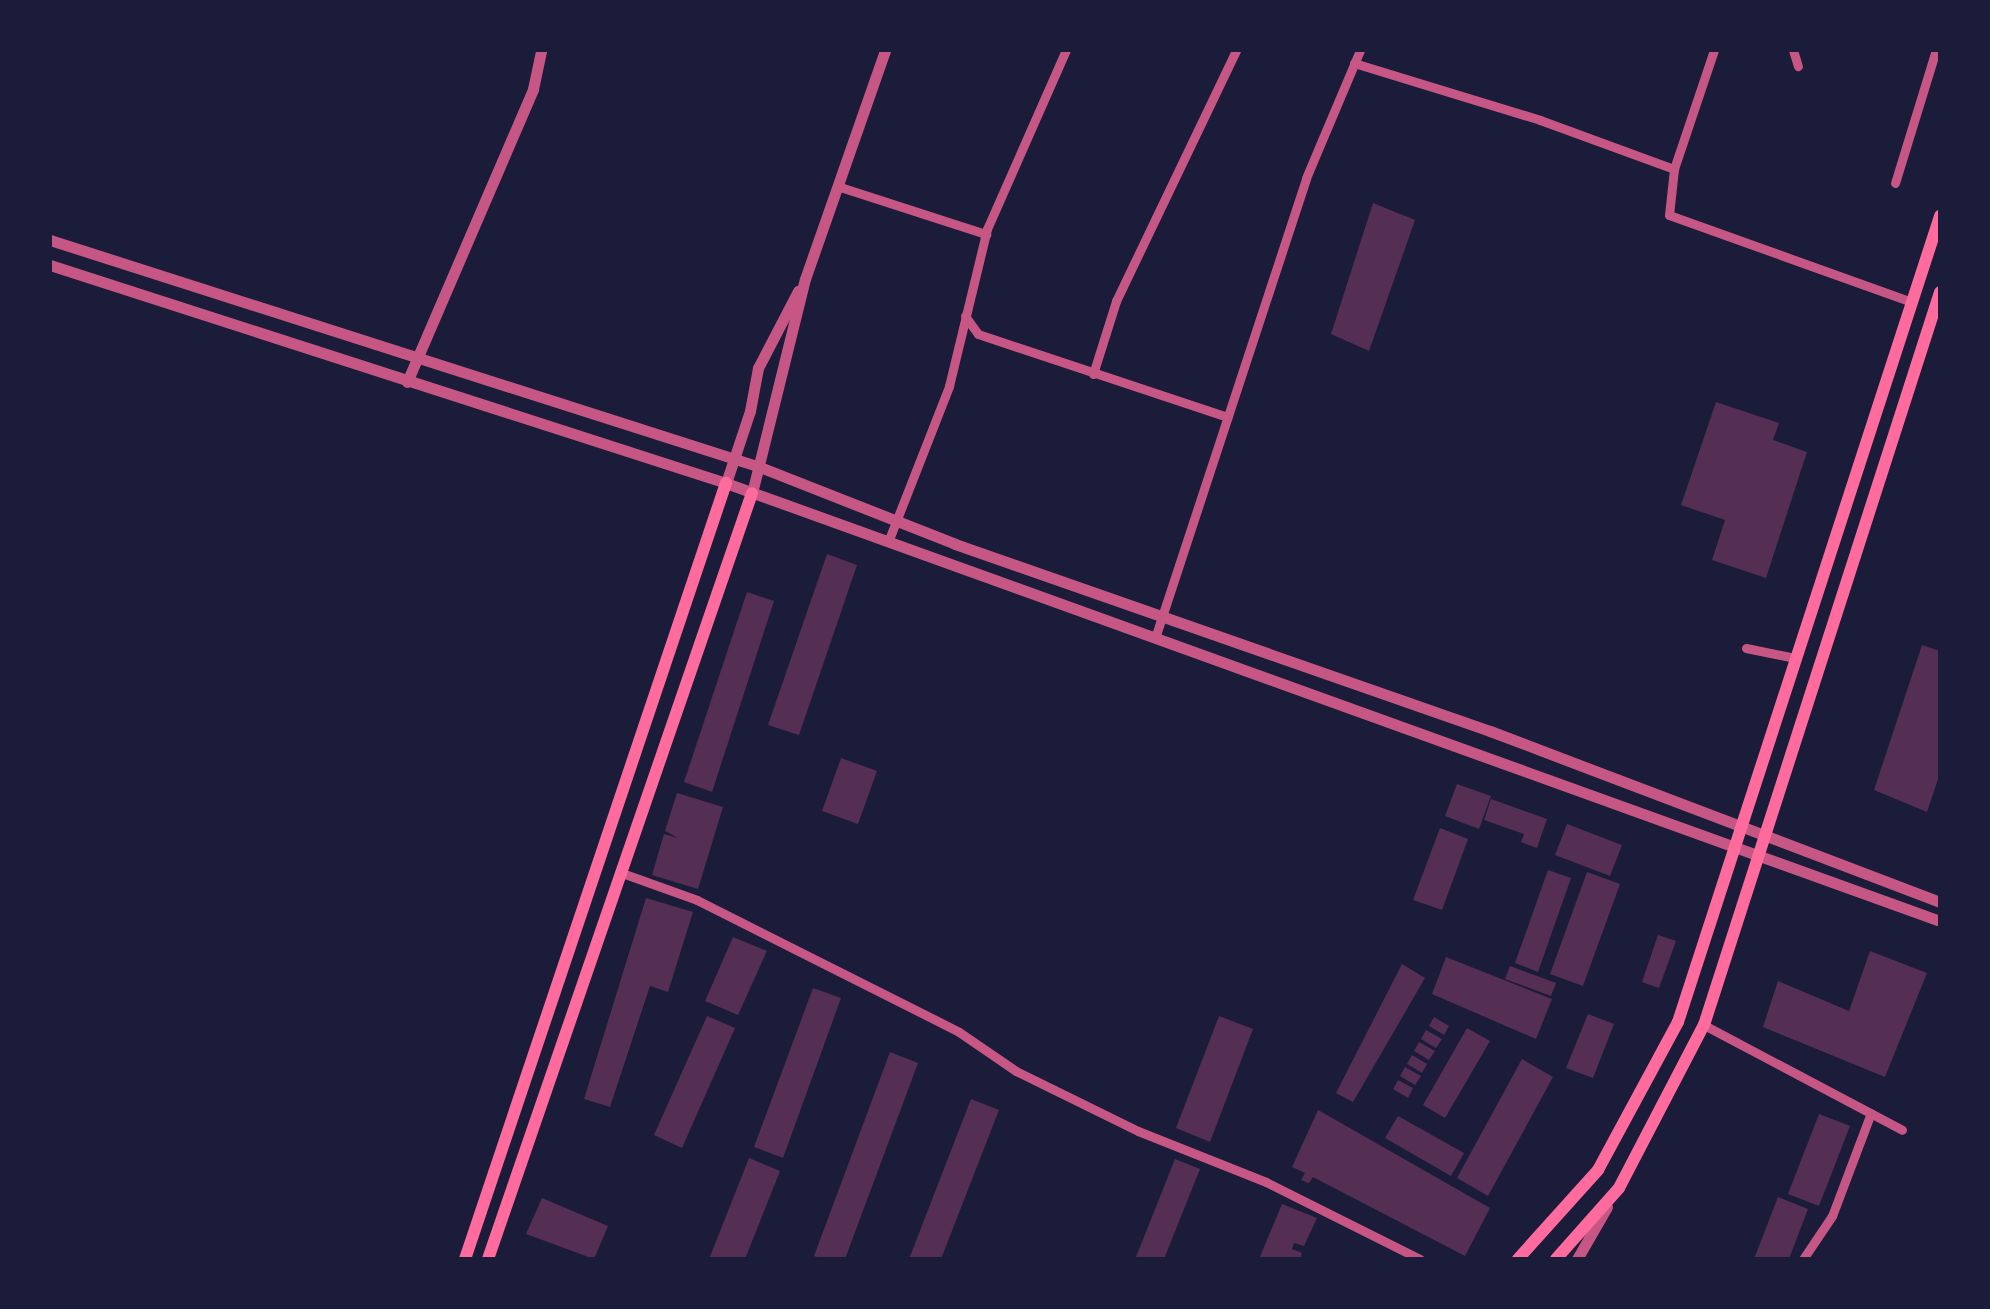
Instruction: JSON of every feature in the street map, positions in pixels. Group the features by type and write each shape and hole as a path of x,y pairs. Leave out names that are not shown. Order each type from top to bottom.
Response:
{"main road":[{"path":"1518,1259 1598,1170 1678,1022 1940,216"},
{"path":"1556,1259 1618,1188 1704,1025 1749,896 1758,854 1940,292"},
{"path":"465,1259 726,483"},
{"path":"488,1259 752,492"}],"street":[{"path":"407,382 533,89 541,50"},
{"path":"752,492 805,279 885,50"},
{"path":"888,542 950,386 986,234 1066,50"},
{"path":"1092,374 1116,301 1236,50"},
{"path":"1156,635 1306,178 1360,50"},
{"path":"1714,50 1674,169 1669,216 1912,302"},
{"path":"1793,50 1798,66"},
{"path":"1895,183 1936,50"},
{"path":"1354,62 1540,120 1674,169"},
{"path":"837,186 986,234"},
{"path":"50,240 760,467 897,521 1490,731 1940,902"},
{"path":"50,265 752,492 1940,920"},
{"path":"726,483 758,368 805,279"},
{"path":"965,316 978,334 1228,417"},
{"path":"1746,648 1795,658"},
{"path":"622,873 697,900 958,1032 1016,1072 1138,1132 1266,1182 1420,1259"},
{"path":"1704,1025 1902,1130"},
{"path":"1803,1259 1832,1216 1871,1113"},
{"path":"1577,1259 1618,1188"}],"building":[{"path":"1373,203 1415,220 1369,351 1331,334"},
{"path":"1716,402 1779,423 1773,440 1807,452 1766,578 1712,560 1725,520 1681,505"},
{"path":"827,554 857,565 799,735 768,725"},
{"path":"747,592 774,601 712,792 684,782"},
{"path":"1922,645 1940,651 1940,773 1927,812 1874,790"},
{"path":"841,758 877,771 858,824 822,811"},
{"path":"1457,784 1491,796 1479,829 1445,816"},
{"path":"677,793 723,807 698,889 652,875 664,834 678,838 665,831"},
{"path":"1491,799 1547,819 1537,848 1521,842 1524,834 1484,820"},
{"path":"1567,824 1622,845 1610,876 1555,855"},
{"path":"1440,828 1468,839 1442,910 1413,900"},
{"path":"1548,870 1571,878 1538,972 1515,963"},
{"path":"1587,872 1620,884 1583,986 1550,974"},
{"path":"646,898 693,912 668,992 650,986 610,1107 584,1099"},
{"path":"1658,935 1676,941 1659,988 1642,982"},
{"path":"733,937 767,951 738,1015 705,1001"},
{"path":"1870,951 1927,973 1885,1077 1763,1027 1778,981 1849,1011"},
{"path":"1446,957 1552,999 1536,1039 1432,994"},
{"path":"1402,964 1425,978 1353,1102 1336,1093"},
{"path":"1510,966 1556,983 1551,996 1505,979"},
{"path":"813,988 841,998 783,1158 754,1147"},
{"path":"1588,1014 1614,1024 1593,1078 1566,1068"},
{"path":"707,1016 735,1028 682,1148 654,1135"},
{"path":"1219,1016 1253,1029 1210,1142 1176,1128"},
{"path":"1434,1017 1449,1026 1444,1035 1429,1026"},
{"path":"1467,1028 1490,1041 1445,1118 1423,1105"},
{"path":"1426,1030 1442,1039 1436,1048 1421,1039"},
{"path":"1419,1042 1435,1051 1429,1060 1414,1051"},
{"path":"890,1052 918,1063 845,1259 822,1259 814,1256"},
{"path":"1412,1055 1427,1064 1422,1073 1407,1064"},
{"path":"1522,1059 1553,1077 1488,1196 1457,1178"},
{"path":"1405,1067 1421,1076 1415,1085 1400,1076"},
{"path":"1398,1080 1413,1088 1408,1098 1393,1089"},
{"path":"971,1099 999,1110 941,1259 909,1259"},
{"path":"1318,1110 1490,1208 1465,1256 1313,1177 1309,1183 1301,1180 1305,1173 1292,1167"},
{"path":"1819,1114 1850,1126 1819,1206 1788,1194"},
{"path":"1398,1116 1464,1153 1451,1176 1385,1138"},
{"path":"749,1158 780,1171 745,1259 709,1259"},
{"path":"1175,1159 1200,1169 1164,1259 1141,1259 1136,1257"},
{"path":"1778,1197 1808,1209 1789,1259 1754,1259"},
{"path":"542,1198 608,1226 594,1259 526,1234"},
{"path":"1282,1204 1317,1218 1304,1246 1294,1243 1292,1249 1302,1253 1300,1259 1259,1259"}]}
